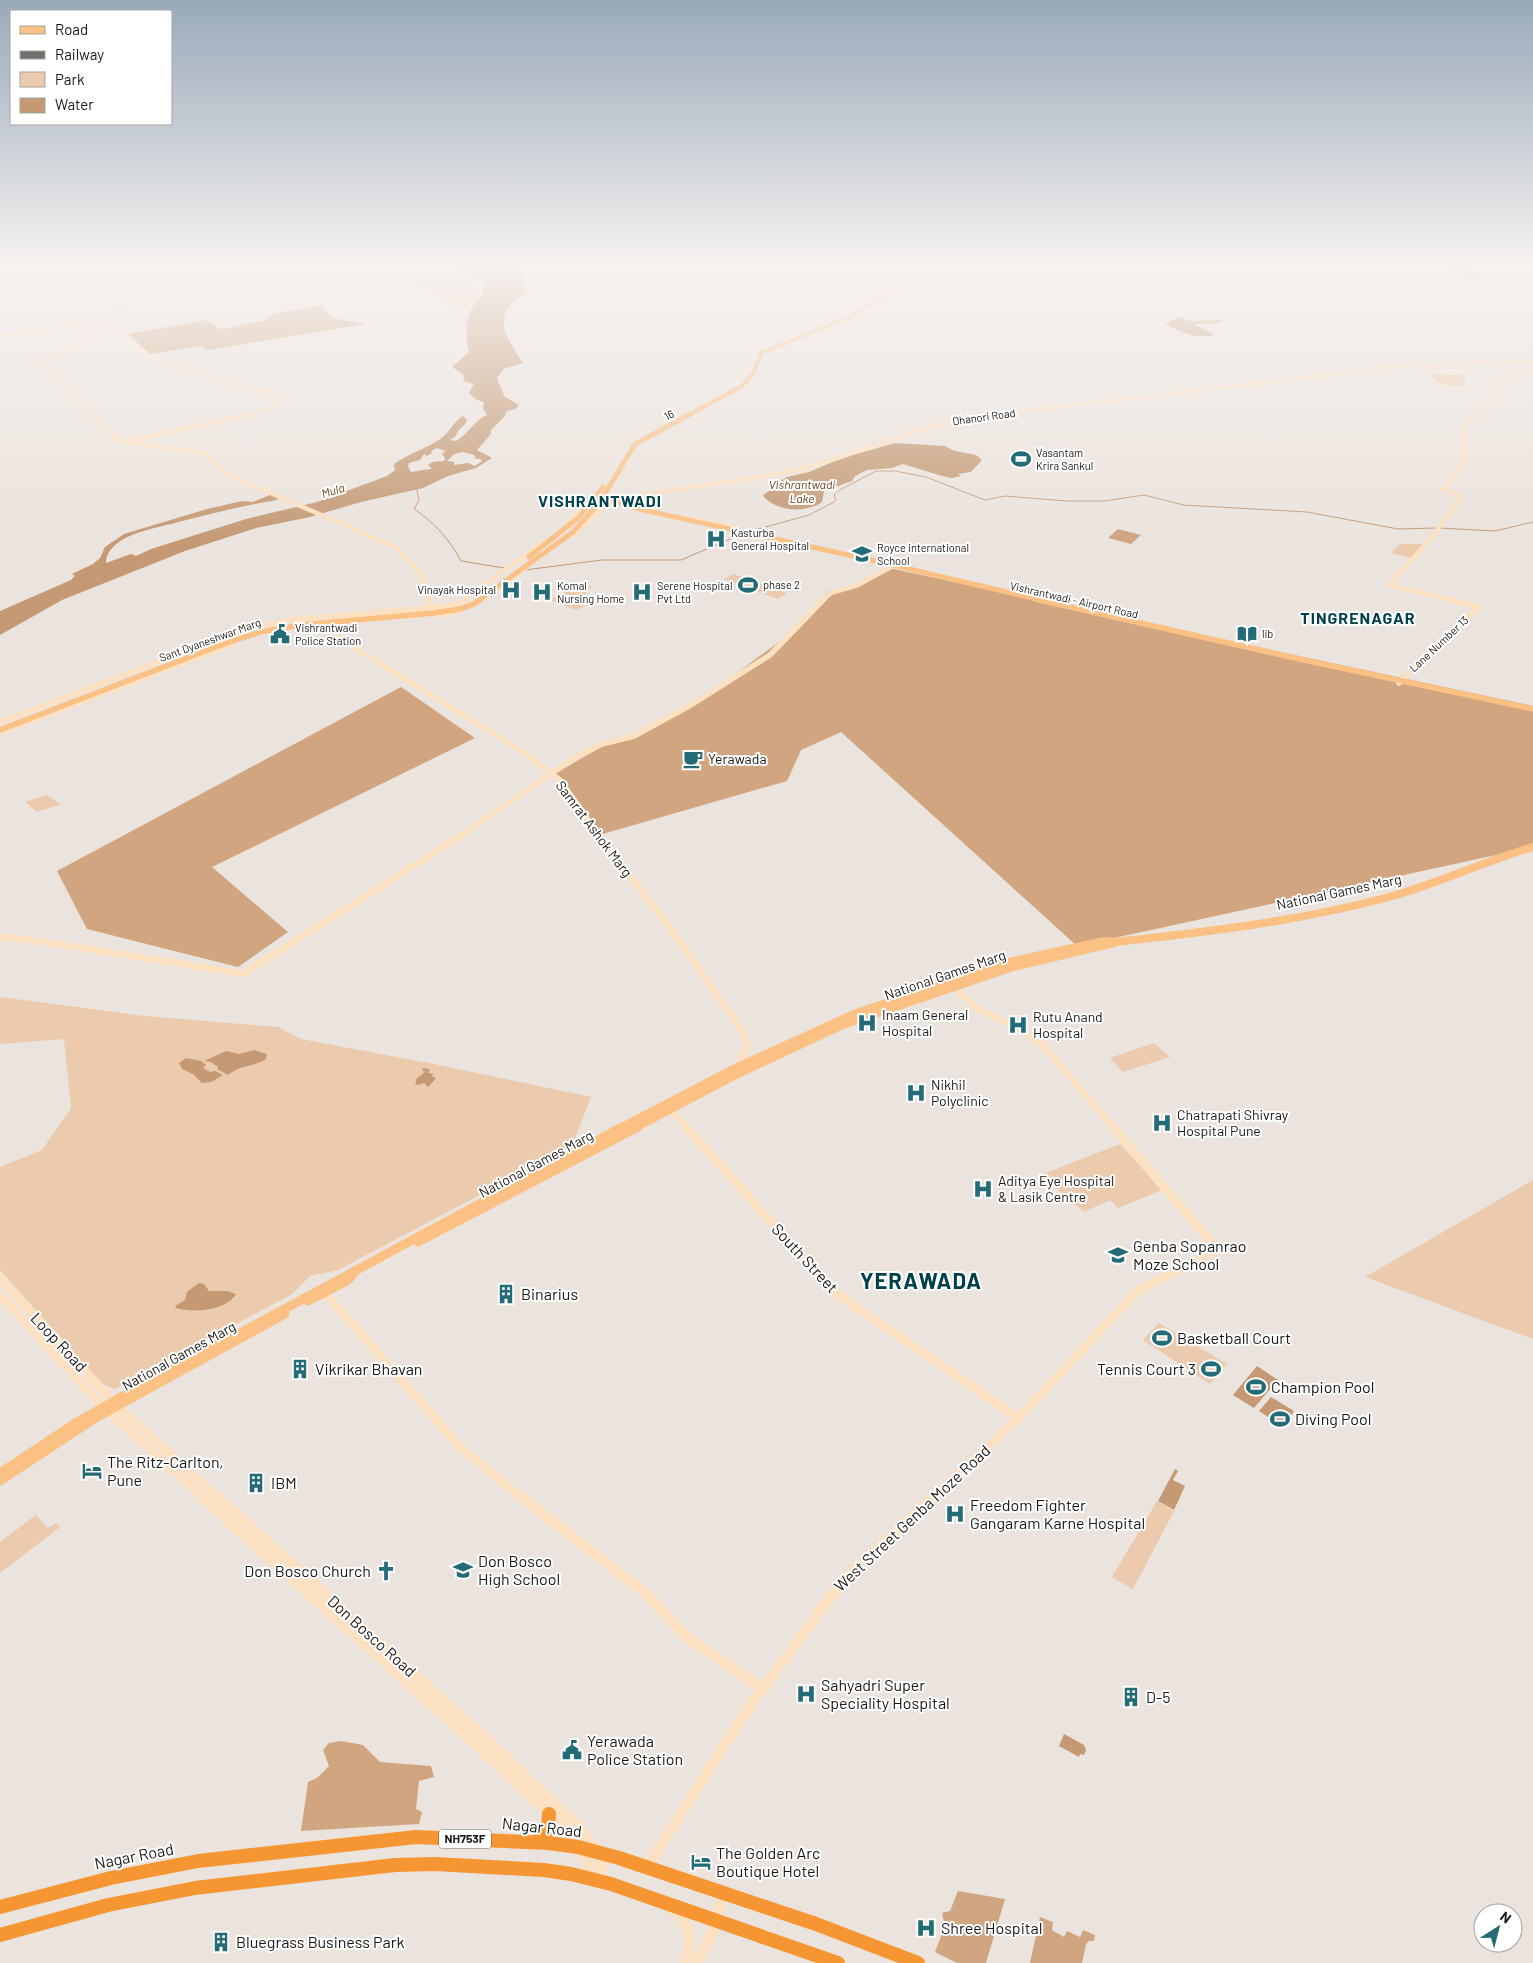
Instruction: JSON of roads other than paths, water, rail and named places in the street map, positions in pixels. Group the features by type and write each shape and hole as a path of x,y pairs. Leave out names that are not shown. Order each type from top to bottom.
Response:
{"highway":[{"path":"536,1842 549,1831 551,1824 549,1814"},
{"name":"Nagar Road","path":"0,1907 110,1878 198,1861 416,1837 536,1842 582,1848 647,1867 816,1924 918,1963"},
{"name":"NH753F","path":"0,1935 108,1905 195,1888 395,1865 435,1864 544,1870 594,1880 838,1963"}],"main road":[{"name":"16","path":"626,457 635,444 644,438 742,386 754,372 758,359"},
{"name":"Sant Dyaneshwar Marg","path":"0,728 244,637 282,627 456,610 474,604 566,531 594,501 628,448 644,438"},
{"name":"Sant Dyaneshwar Marg","path":"516,570 567,537 601,500 626,457"},
{"name":"Vishrantwadi - Airport Road","path":"594,501 601,500 642,512 1400,682 1533,710"},
{"name":"National Games Marg","path":"110,1405 325,1293 349,1276 668,1106 744,1067 843,1025 951,984 1025,963 1108,946 1116,942 1230,928 1362,904 1417,889 1496,858 1533,848"},
{"name":"National Games Marg","path":"0,1472 110,1405 340,1275 349,1276"},
{"path":"0,1472 74,1424 349,1276"},
{"path":"0,1479 81,1423 158,1379"},
{"name":"National Games Marg","path":"0,1479 76,1425"}],"street":[{"path":"45,359 63,385 122,443 201,452 229,475 399,550 421,574 433,612"},
{"path":"122,443 262,412 274,406 282,395 228,383 156,359"},
{"name":"Dhanori Road","path":"630,501 819,465 885,441 980,417 1180,392 1406,367 1533,361"},
{"name":"Lane Number 13","path":"1400,682 1479,607 1390,585 1434,534 1460,496 1443,489 1463,464 1466,424 1487,405 1500,381 1533,369"},
{"path":"567,537 582,527 600,507 620,501 630,501 739,528 746,534"},
{"path":"0,937 31,940 245,974 587,751 602,744 634,736 686,708 770,655 786,640 804,618 831,593 858,585 889,566"},
{"path":"433,612 462,610 489,597 516,570"},
{"path":"433,612 461,602 516,570"},
{"name":"Samrat Ashok Marg","path":"319,622 485,728 551,773 567,788 599,835 667,924 744,1033 747,1041 741,1060 744,1067"},
{"name":"West Street Genba Moze Road","path":"647,1867 728,1738 843,1580 1018,1418 1134,1294 1218,1250 1042,1044 1016,1027 976,1008 951,984"},
{"name":"South Street","path":"668,1106 834,1292 1018,1418"},
{"name":"Loop Road","path":"0,1278 110,1405"},
{"path":"325,1293 460,1447 476,1462 646,1592 685,1636 763,1688"},
{"name":"Loop Road","path":"0,1295 110,1405"},
{"name":"Don Bosco Road","path":"110,1405 572,1835 582,1848 594,1880"},
{"name":"Don Bosco Road","path":"110,1405 496,1748 579,1827 598,1852"},
{"path":"594,1880 602,1871 598,1852"},
{"path":"697,1963 707,1945 724,1892"},
{"path":"660,1901 676,1912 690,1930 690,1952 685,1963"}],"water":[{"path":"462,359 520,359 523,363 504,369 497,378 504,396 519,405 515,409 507,411 477,450 492,458 476,468 448,476 423,488 361,502 310,517 256,528 185,551 62,600 0,635 0,611 71,580 75,576 72,574 93,564 100,558 105,547 124,534 207,509 242,501 253,502 272,494 280,497 277,500 213,513 127,537 114,546 108,554 106,563 131,554 136,556 151,549 246,519 317,502 387,476 395,470 394,464 438,440 463,416 467,420 466,422 456,436 450,440 456,441 487,415 483,408 484,402 477,400 469,393 474,384 464,381 463,374 452,367","holes":["437,448 446,451 442,454 445,458 444,461 428,465 432,469 411,472 408,466 409,463 420,460 424,454 427,456","463,452 474,455 476,458 481,457 473,459 480,459 482,461 475,466 468,463 454,465 454,462 447,461 454,454"]},
{"name":"Vishrantwadi Lake","path":"895,443 945,446 955,451 976,455 982,460 971,472 958,474 961,476 952,478 903,464 892,468 867,470 855,476 852,481 824,491 822,502 808,508 792,509 777,506 763,495 771,490 772,486 787,477 809,472 842,458"},
{"path":"254,1050 267,1054 266,1059 237,1069 228,1075 217,1069 218,1067 211,1062 204,1061 226,1051 239,1054"},
{"path":"186,1058 201,1061 206,1065 203,1068 223,1075 211,1082 202,1083 193,1074 182,1069 179,1063"},
{"path":"423,1068 430,1069 428,1073 434,1074 431,1076 436,1078 428,1087 424,1083 415,1084 417,1078 425,1072 422,1070"},
{"path":"199,1283 204,1284 209,1291 227,1291 236,1294 225,1304 209,1309 183,1310 176,1308 175,1306 185,1300 187,1292"},
{"name":"Champion Pool","path":"1257,1366 1278,1380 1254,1408 1233,1395"},
{"name":"Diving Pool","path":"1271,1397 1294,1411 1283,1427 1259,1411"},
{"path":"1175,1469 1178,1471 1173,1480 1185,1486 1174,1510 1158,1501"},
{"path":"1064,1734 1084,1745 1086,1750 1084,1755 1080,1754 1079,1757 1059,1746"}],"waterway":[{"path":"751,531 809,515 834,502 836,500 834,495 838,491 876,471 895,471 926,477 985,500 1005,496 1067,501 1104,501 1144,495 1183,505 1307,512 1398,529 1435,528"},
{"path":"415,489 417,490 419,500 414,509 441,532 461,561 504,568"},
{"name":"Mula","path":"287,517 320,509"},
{"path":"1439,528 1495,531 1533,522"},
{"path":"525,570 602,560 681,560 742,534"}],"place":[{"name":"Vasantam Krira Sankul","path":"1021,459"},
{"name":"Kasturba General Hospital","path":"716,539"},
{"name":"Royce international School","path":"862,554"},
{"name":"phase 2","path":"748,585"},
{"name":"Vinayak Hospital","path":"511,590"},
{"name":"Komal Nursing Home","path":"542,592"},
{"name":"Serene Hospital Pvt Ltd","path":"642,592"},
{"name":"Vishrantwadi Police Station","path":"280,634"},
{"name":"lib","path":"1247,634"},
{"name":"Yerawada","path":"693,759"},
{"name":"Inaam General Hospital","path":"867,1023"},
{"name":"Rutu Anand Hospital","path":"1018,1025"},
{"name":"Nikhil Polyclinic","path":"916,1093"},
{"name":"Chatrapati Shivray Hospital Pune","path":"1162,1123"},
{"name":"Aditya Eye Hospital & Lasik Centre","path":"983,1189"},
{"name":"Genba Sopanrao Moze School","path":"1118,1255"},
{"name":"Binarius","path":"506,1294"},
{"name":"Basketball Court","path":"1162,1338"},
{"name":"Vikrikar Bhavan","path":"300,1369"},
{"name":"Tennis Court 3","path":"1211,1369"},
{"name":"Champion Pool","path":"1256,1387"},
{"name":"Diving Pool","path":"1280,1419"},
{"name":"The Ritz-Carlton, Pune","path":"92,1471"},
{"name":"IBM","path":"256,1483"},
{"name":"Freedom Fighter Gangaram Karne Hospital","path":"955,1514"},
{"name":"Don Bosco High School","path":"463,1570"},
{"name":"Don Bosco Church","path":"386,1571"},
{"name":"Sahyadri Super Speciality Hospital","path":"806,1694"},
{"name":"D-5","path":"1131,1697"},
{"name":"Yerawada Police Station","path":"572,1750"},
{"name":"The Golden Arc Boutique Hotel","path":"701,1862"},
{"name":"Shree Hospital","path":"926,1928"},
{"name":"Bluegrass Business Park","path":"221,1942"}],"district":[{"name":"VISHRANTWADI","path":"600,501"},
{"name":"TINGRENAGAR","path":"1358,618"},
{"name":"YERAWADA","path":"921,1281"}]}
